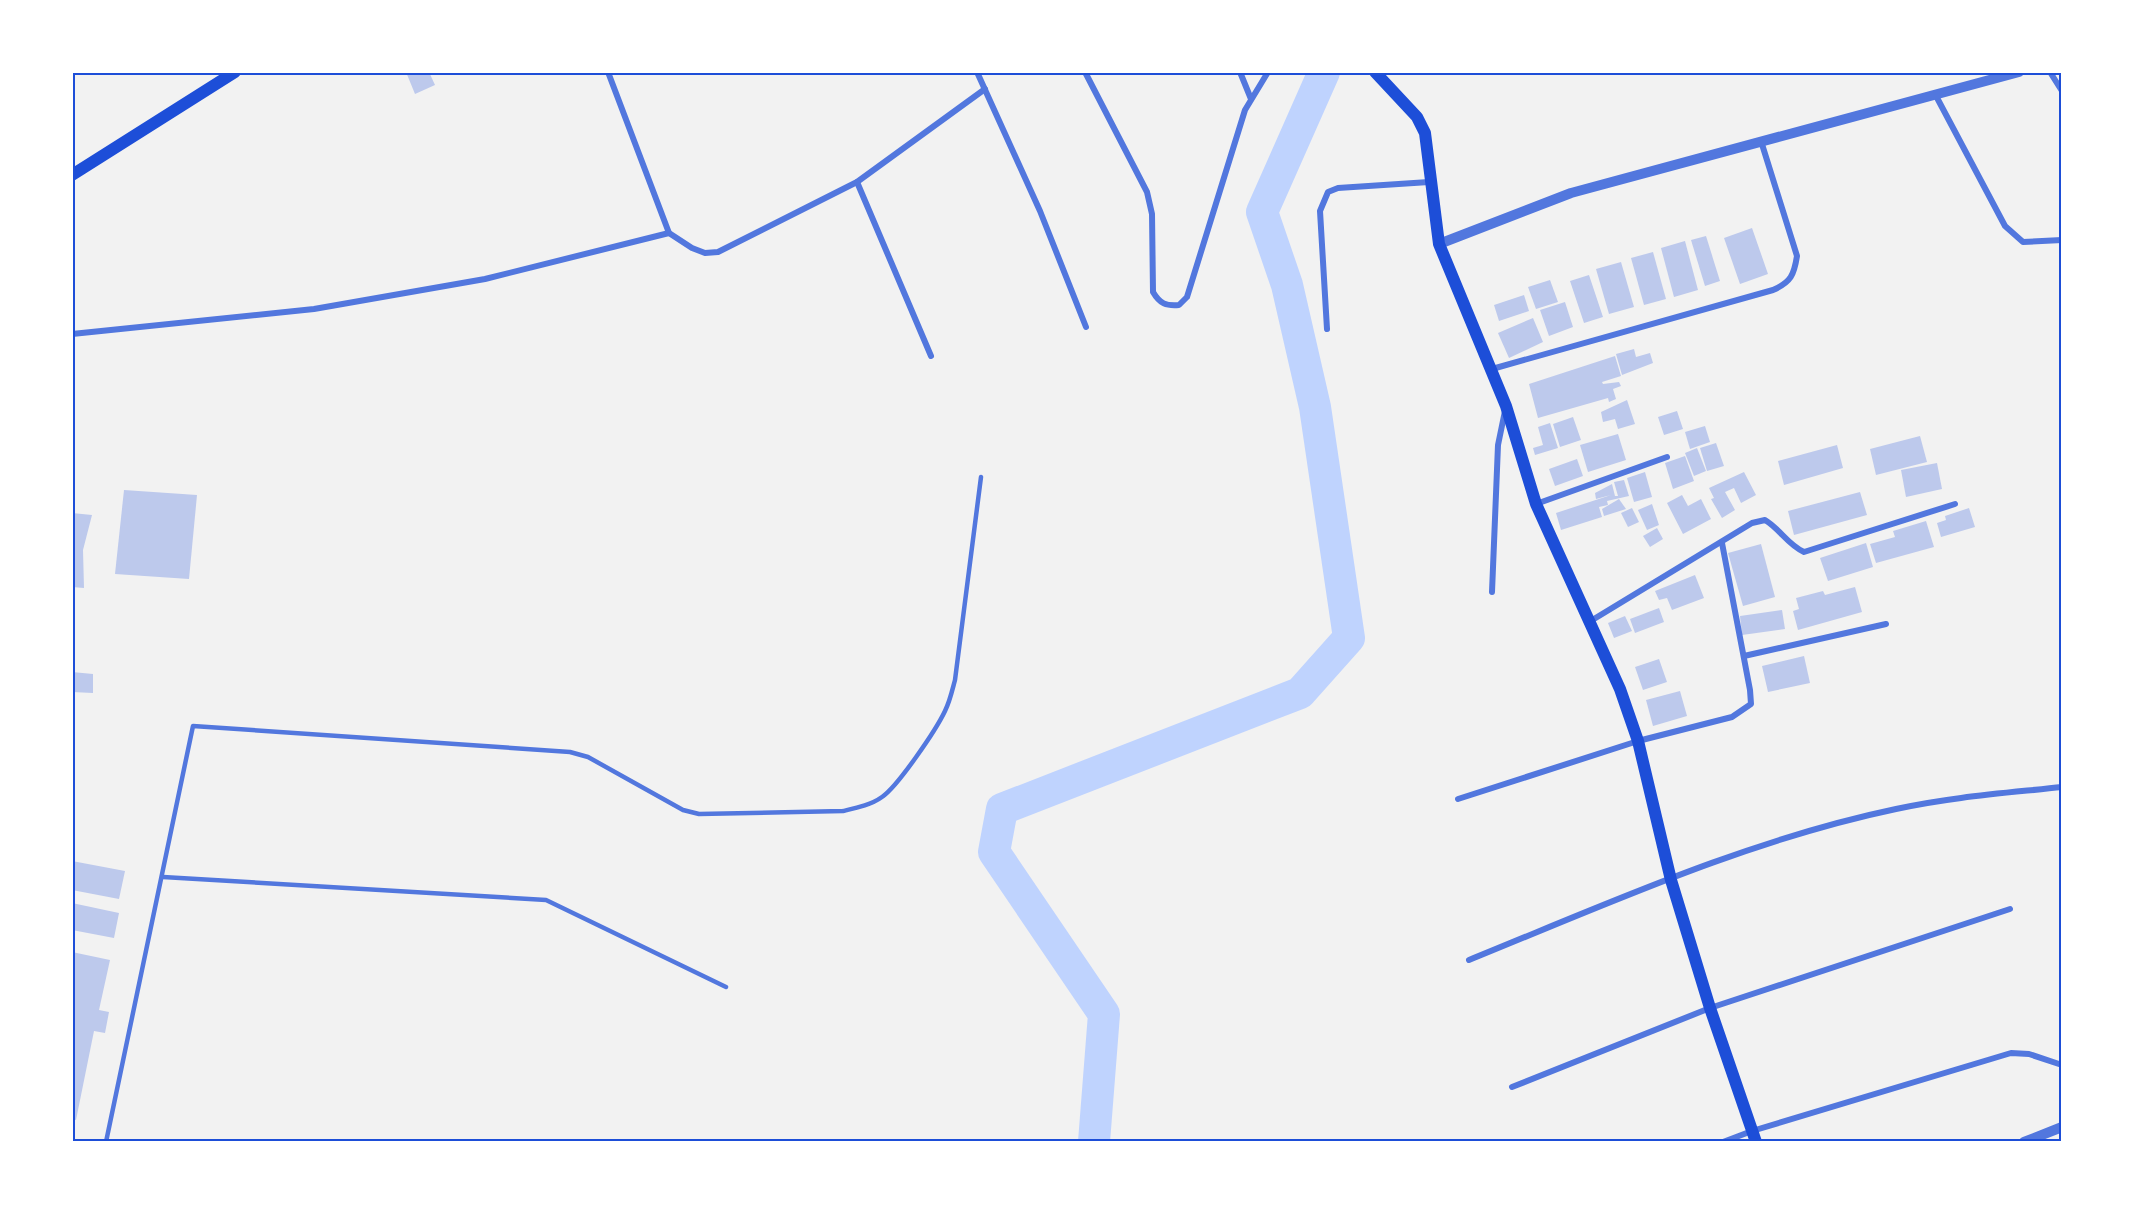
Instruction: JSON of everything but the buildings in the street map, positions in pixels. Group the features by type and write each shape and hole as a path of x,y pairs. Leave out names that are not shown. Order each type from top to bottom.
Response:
{"main road":[{"path":"72,175 235,72"},
{"path":"1379,77 1418,117 1425,132 1429,182 1439,244 1506,406 1536,504 1620,689 1638,741 1671,880 1710,1008 1754,1136"}],"street":[{"path":"608,72 669,233 692,248 705,253 718,252 857,182 985,89"},
{"path":"976,72 1041,211 1086,327"},
{"path":"1085,72 1147,192 1152,214 1153,292 1158,301 1167,306 1179,305 1187,297 1245,110 1268,72"},
{"path":"1240,72 1251,99"},
{"path":"1439,244 1571,193 1760,140 2019,72"},
{"path":"2050,72 2062,91"},
{"path":"1935,93 2005,226 2023,242 2062,240"},
{"path":"1492,369 1751,296 1789,283 1795,271 1797,255 1760,140"},
{"path":"857,182 931,356"},
{"path":"1327,329 1320,212 1328,192 1338,188 1429,182"},
{"path":"72,334 314,309 485,279 669,233"},
{"path":"1492,592 1498,445 1506,406"},
{"path":"1536,504 1667,457"},
{"path":"1589,622 1752,523 1765,520 1777,527 1793,547 1804,552 1955,504"},
{"path":"1458,799 1638,741 1732,717 1744,711 1751,704 1722,543"},
{"path":"1744,656 1886,624"},
{"path":"1469,960 1671,880 1832,824 1897,808 2062,787"},
{"path":"1512,1087 1710,1008 2010,909"},
{"path":"1723,1142 1754,1136 2011,1053 2029,1054 2062,1065"},
{"path":"2024,1142 2062,1127"}],"lane":[{"path":"106,1142 164,878 193,726 570,752 588,757 683,810 699,814 843,811 861,807 882,797 895,785 945,713 955,680 981,477"},
{"path":"164,878 546,900 561,905 726,987"}],"waterway":[{"path":"1094,1142 1104,1014 994,852 1002,809 1300,693 1349,638 1315,407 1287,285 1262,212 1324,72"}]}
